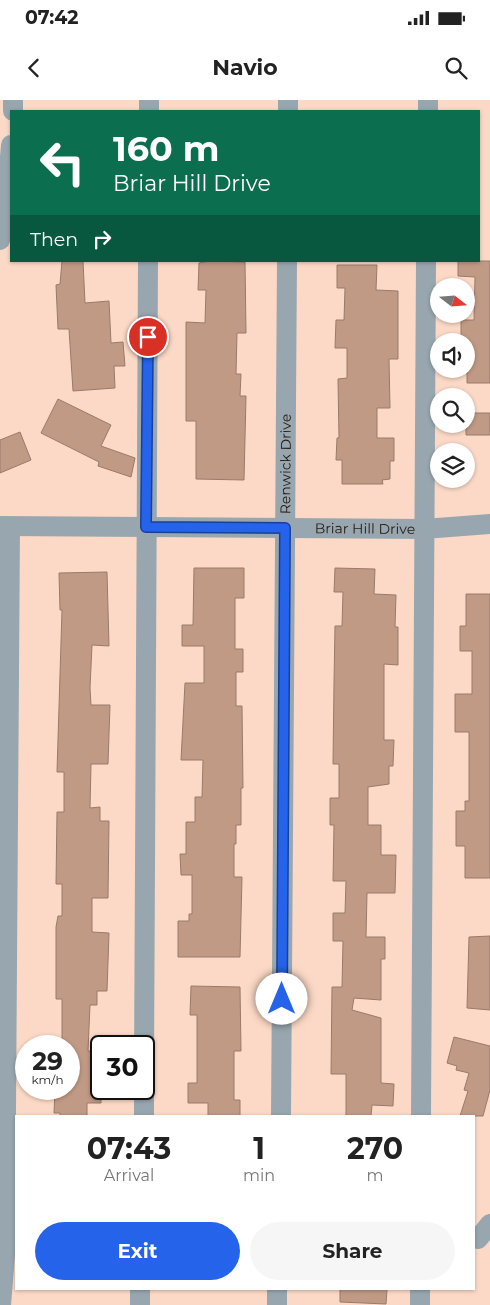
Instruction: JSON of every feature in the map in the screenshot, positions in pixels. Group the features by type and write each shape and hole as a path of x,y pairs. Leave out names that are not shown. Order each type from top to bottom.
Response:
{"street":[{"path":"0,240 5,216 10,156"},
{"path":"144,1035 148,262"},
{"name":"Renwick Drive","path":"282,1115 287,262"},
{"path":"421,1115 426,262"},
{"name":"Briar Hill Drive","path":"5,527 424,529 490,524"},
{"path":"1,1305 5,1245 5,527"},
{"path":"144,1100 144,1115"},
{"path":"140,1290 140,1305"},
{"path":"277,1290 277,1305"},
{"path":"420,1290 420,1305"}],"building":[{"path":"490,261 490,383 467,383 467,378 475,378 475,333 461,333 461,323 475,323 475,277 458,276 458,262"},
{"path":"62,262 83,262 85,303 109,301 111,343 123,342 125,366 114,366 115,388 73,391 69,329 58,329 56,285 60,284"},
{"path":"245,262 246,333 237,333 236,374 241,374 240,396 246,396 244,480 196,479 196,421 186,421 186,322 205,323 206,290 198,290 199,263"},
{"path":"337,265 377,265 376,290 398,291 398,359 389,359 390,408 377,408 377,438 394,438 394,461 390,461 390,479 382,480 383,484 342,484 342,460 336,460 337,438 339,438 338,379 347,378 347,348 335,348 336,320 344,320 345,288 337,288"},
{"path":"58,399 111,425 101,446 135,458 131,477 98,466 99,462 41,433"},
{"path":"475,413 490,413 490,435 466,435 466,433 475,433"},
{"path":"20,432 31,460 0,473 0,440"},
{"path":"194,568 244,568 244,598 235,598 235,649 243,649 243,672 236,672 236,706 242,706 243,788 241,788 241,825 236,825 236,844 234,844 234,877 242,877 240,957 178,957 178,921 189,921 189,914 192,914 192,875 181,875 180,854 186,854 186,822 195,822 195,797 202,797 203,760 181,760 185,683 204,683 204,646 182,646 182,625 193,625"},
{"path":"335,568 375,569 374,594 396,595 395,627 398,627 398,665 384,664 384,740 394,740 393,766 389,766 389,784 368,787 368,825 381,825 381,855 396,855 395,893 367,893 366,937 385,937 385,959 381,959 381,1000 354,998 352,1010 381,1018 381,1083 394,1084 393,1106 372,1105 371,1115 346,1115 346,1074 331,1074 332,987 342,987 343,941 333,941 333,913 345,913 346,881 333,881 334,825 330,825 330,798 339,798 339,764 333,764 335,626 342,626 343,592 334,592"},
{"path":"107,572 109,646 92,645 90,688 91,705 110,705 108,764 91,764 90,808 100,807 100,821 109,821 108,898 92,898 92,932 109,933 107,991 97,991 97,1005 90,1005 88,1051 90,1051 90,1100 101,1100 101,1103 87,1103 87,1115 60,1115 60,1113 54,1113 55,1100 80,1100 80,1035 62,1035 62,999 56,999 56,927 58,916 62,916 62,884 56,884 57,812 64,812 64,772 57,772 62,610 60,610 59,573"},
{"path":"466,594 490,594 490,878 465,878 465,846 456,846 456,811 465,811 465,801 469,801 469,732 455,732 455,694 472,694 472,651 460,651 460,626 466,626"},
{"path":"490,936 490,1010 467,1008 469,937"},
{"path":"191,986 240,987 241,1051 234,1051 234,1100 240,1100 240,1115 208,1115 208,1103 188,1103 188,1083 197,1083 197,1015 190,1015"},
{"path":"454,1037 490,1046 490,1090 483,1116 460,1115 468,1091 464,1090 469,1073 456,1070 457,1066 447,1063"},
{"path":"340,1290 387,1290 386,1304 340,1302"}],"route":[{"path":"148,337 146,527 285,528 282,999"}]}
